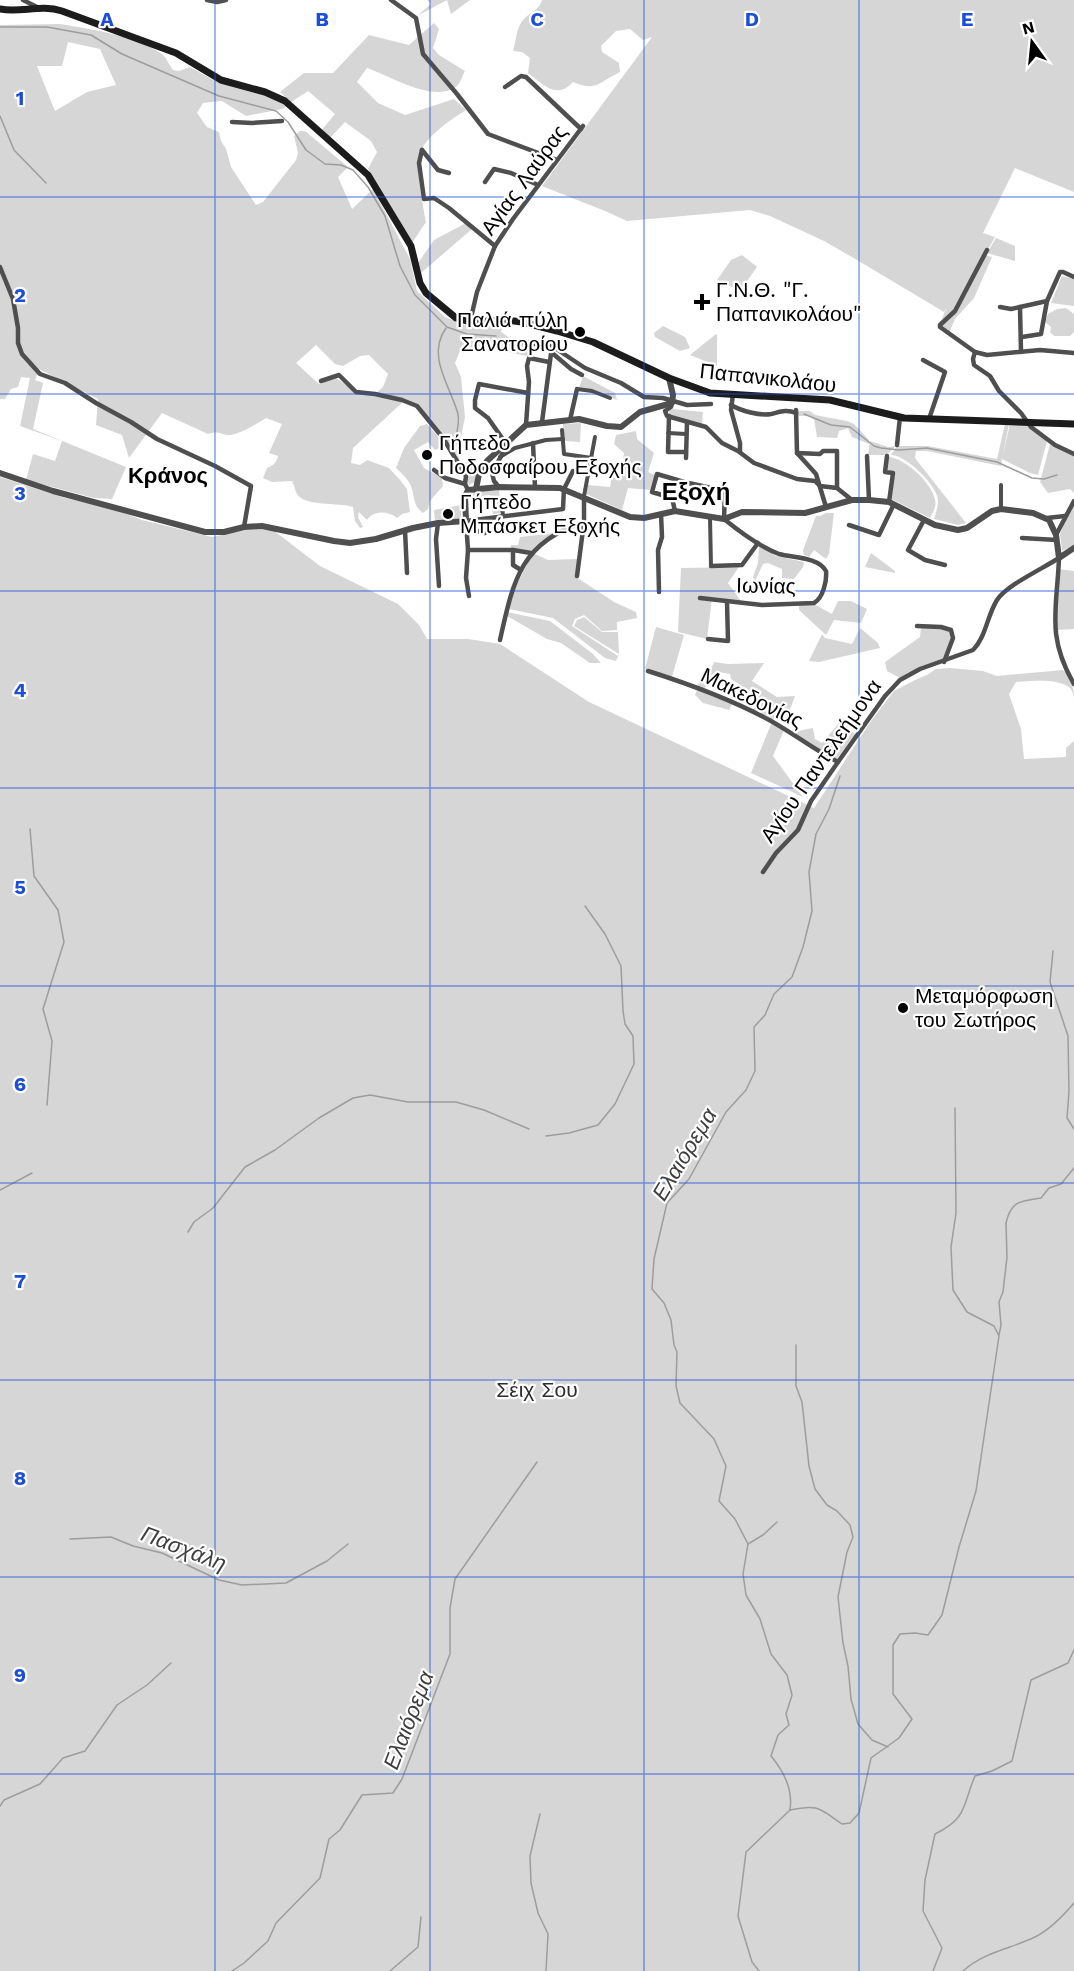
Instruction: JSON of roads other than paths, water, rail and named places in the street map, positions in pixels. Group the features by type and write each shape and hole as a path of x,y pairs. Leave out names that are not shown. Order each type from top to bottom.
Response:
{"main road":[{"name":"Παπανικολάου","path":"0,9 39,8 62,11 172,51 217,78 270,93 285,101 368,175 411,246 420,284 426,293 456,318 471,322 511,320 557,331 604,346 698,390 839,402 900,417 1074,424"}],"street":[{"path":"23,0 39,8"},
{"path":"207,0 217,2 226,0"},
{"path":"391,0 416,18 423,54 458,94 488,134 557,160"},
{"name":"Αγίας Λαύρας","path":"471,322 477,292 495,246 582,128 526,77 521,76 505,87"},
{"path":"232,122 282,121"},
{"path":"449,173 438,170 422,150 419,163 424,199 434,198 495,246"},
{"path":"485,182 494,169 511,173 538,185"},
{"path":"987,250 955,311 939,326 975,352 994,356 1040,350 1074,353"},
{"path":"0,267 13,299 18,343 22,354 40,374 65,383 96,404 131,422 157,439 251,486 244,527"},
{"path":"1022,338 1041,334 1047,301 1061,272 1074,277"},
{"path":"1000,307 1011,309 1047,301"},
{"path":"1020,307 1021,352"},
{"path":"515,341 552,349 644,397 687,405 711,405"},
{"path":"542,422 552,349"},
{"path":"552,349 571,369 582,375"},
{"path":"975,352 974,365 990,376 999,391 1027,422 1049,441 1074,454"},
{"path":"526,425 529,358 549,362"},
{"path":"923,360 945,372 929,419"},
{"path":"321,381 339,375 356,392 402,400 417,406 443,438 466,477 468,550 466,578 470,596"},
{"path":"669,378 673,395 672,407 665,413 669,416 706,427 722,443 740,452 754,463 797,479 818,482 820,486 837,488 852,500"},
{"path":"515,448 476,408 475,400 479,384 528,393"},
{"path":"570,420 578,389 592,391 610,398"},
{"path":"733,394 731,412 740,443 740,452"},
{"path":"476,489 480,471 487,461 526,425 587,420 607,426 621,427 640,412 672,402"},
{"path":"731,405 762,413 796,412 797,453 816,474 826,507"},
{"path":"669,416 668,452 686,452"},
{"path":"897,445 900,417"},
{"path":"686,458 687,422"},
{"path":"562,430 564,454 592,458"},
{"path":"668,433 686,434"},
{"path":"577,576 584,522 584,496 595,437"},
{"path":"500,457 515,448 563,439"},
{"path":"499,487 492,473 508,443"},
{"path":"533,443 535,488"},
{"path":"797,453 820,454 824,450 837,451 837,488"},
{"path":"867,456 869,500"},
{"path":"849,525 879,535 891,503 893,473 885,472 886,456"},
{"path":"434,470 445,478 476,489 564,488 630,517 644,518 675,511 724,519 742,512 792,514 805,513 852,500 891,503 935,525 962,530 992,511 1001,509 1033,513 1046,518 1065,516"},
{"path":"0,473 53,491 205,532 224,532 254,525 350,543 438,523 563,509 564,488 573,471"},
{"path":"675,511 672,498 654,493 652,490 657,474 725,491 724,519"},
{"path":"1001,484 1001,509"},
{"path":"1056,538 1074,501"},
{"path":"502,504 503,516"},
{"path":"659,592 658,550 663,525 662,514"},
{"path":"710,518 711,566 742,565 758,543 724,519"},
{"path":"1046,518 1054,529 1059,558 1054,631 1062,660 1074,684"},
{"path":"475,520 474,530 485,533"},
{"path":"924,520 908,550 925,560 945,566"},
{"path":"500,640 507,602 531,553 556,534 584,522"},
{"path":"438,523 436,539 439,586"},
{"path":"405,530 407,573"},
{"path":"1022,538 1056,538"},
{"name":"Ιωνίας","path":"700,598 762,605 817,602 826,579 824,567 817,562 776,553 758,543"},
{"name":"Αγίου Παντελεήμονα","path":"763,872 776,853 798,830 811,801 885,696 900,680 920,669 970,652 978,644 994,605 1005,591 1074,548"},
{"path":"468,550 513,550 531,553"},
{"path":"513,550 513,565 521,570"},
{"path":"708,639 728,641 728,602"},
{"path":"917,626 951,630 953,639 944,662"},
{"name":"Μακεδονίας","path":"648,672 674,679 772,721 813,749 838,762"}],"waterway":[{"path":"0,27 47,27 91,35 122,54 219,96 276,111 288,122 306,150 325,164 341,165 353,170 368,187 385,216 400,266 415,295 447,327 467,334 496,336"},
{"path":"0,116 14,150 46,183"},
{"path":"446,328 438,349 442,371 458,414 454,447"},
{"path":"804,414 831,425 850,427 874,446 881,448 899,450 927,448 997,462 1032,478 1044,479 1057,475"},
{"name":"Ελαιόρεμα","path":"748,1544 735,1519 719,1501 726,1466 714,1439 680,1403 676,1386 677,1352 671,1320 664,1303 652,1289 654,1259 667,1203 689,1179 726,1112 746,1090 755,1071 754,1027 765,1015 774,994 792,977 803,947 812,911 809,872 816,834 829,809 840,776"},
{"path":"30,829 34,876 58,910 64,942 43,1009 52,1041 47,1105"},
{"path":"546,1136 569,1133 598,1125 615,1104 634,1064 633,1036 625,1024 623,1011 621,966 605,934 585,906"},
{"path":"1053,951 1050,982 1068,1036 1067,1118 1074,1129"},
{"path":"188,1232 194,1222 213,1208 245,1167 275,1150 319,1118 353,1098 370,1095 408,1102 456,1102 484,1110 529,1129"},
{"path":"790,1810 807,1807 818,1809 842,1824 850,1823 859,1813 871,1758 899,1738 912,1719 893,1694 893,1645 900,1634 928,1635 942,1615 976,1491 999,1336 994,1326 967,1312 953,1290 951,1247 956,1213 955,1108"},
{"path":"1006,1223 1011,1210 1017,1203 1041,1198 1049,1188 1061,1184 1074,1168"},
{"path":"0,1190 32,1173"},
{"path":"999,1335 1001,1325 999,1302 1003,1292 1007,1257 1006,1223"},
{"path":"796,1345 796,1386 802,1402 809,1466 815,1489 827,1505 837,1511 850,1525 853,1537 847,1552 838,1597 851,1699 858,1724 872,1740 888,1747"},
{"name":"Ελαιόρεμα","path":"232,1971 268,1941 276,1923 320,1878 329,1839 340,1830 362,1795 393,1793 402,1779 450,1654 450,1608 455,1579 537,1462"},
{"name":"Ελαιόρεμα","path":"759,1971 752,1962 738,1916 746,1852 790,1810 791,1802 786,1781 771,1756 778,1735 789,1725 786,1714 792,1695 787,1675 771,1654 760,1619 746,1595 743,1574 748,1544 763,1535 777,1522"},
{"name":"Πασχάλη","path":"70,1539 111,1537 133,1546 162,1553 219,1580 242,1585 286,1583 327,1561 348,1544"},
{"path":"933,1971 942,1948 923,1911 925,1880 935,1834 959,1817 975,1776 1012,1761 1031,1680 1068,1663 1074,1650"},
{"path":"0,1806 4,1800 40,1784 63,1758 85,1751 117,1705 147,1685 171,1663"},
{"path":"540,1814 530,1856 531,1883 538,1913 548,1934 546,1971"},
{"path":"963,1971 988,1955 1041,1934 1074,1903"},
{"path":"390,1971 418,1947 421,1917"}],"place":[{"name":"Γ.Ν.Θ. \"Γ. Παπανικολάου\"","path":"702,302"},
{"name":"Παλιά πύλη Σανατορίου","path":"580,332"},
{"name":"Γήπεδο Ποδοσφαίρου Εξοχής","path":"427,455"},
{"name":"Γήπεδο Μπάσκετ Εξοχής","path":"448,514"},
{"name":"Μεταμόρφωση του Σωτήρος","path":"903,1008"}],"district":[{"name":"Κράνος","path":"168,475"},
{"name":"Εξοχή","path":"696,492"}],"park label":[{"name":"Σέιχ Σου","path":"537,1390"}]}
